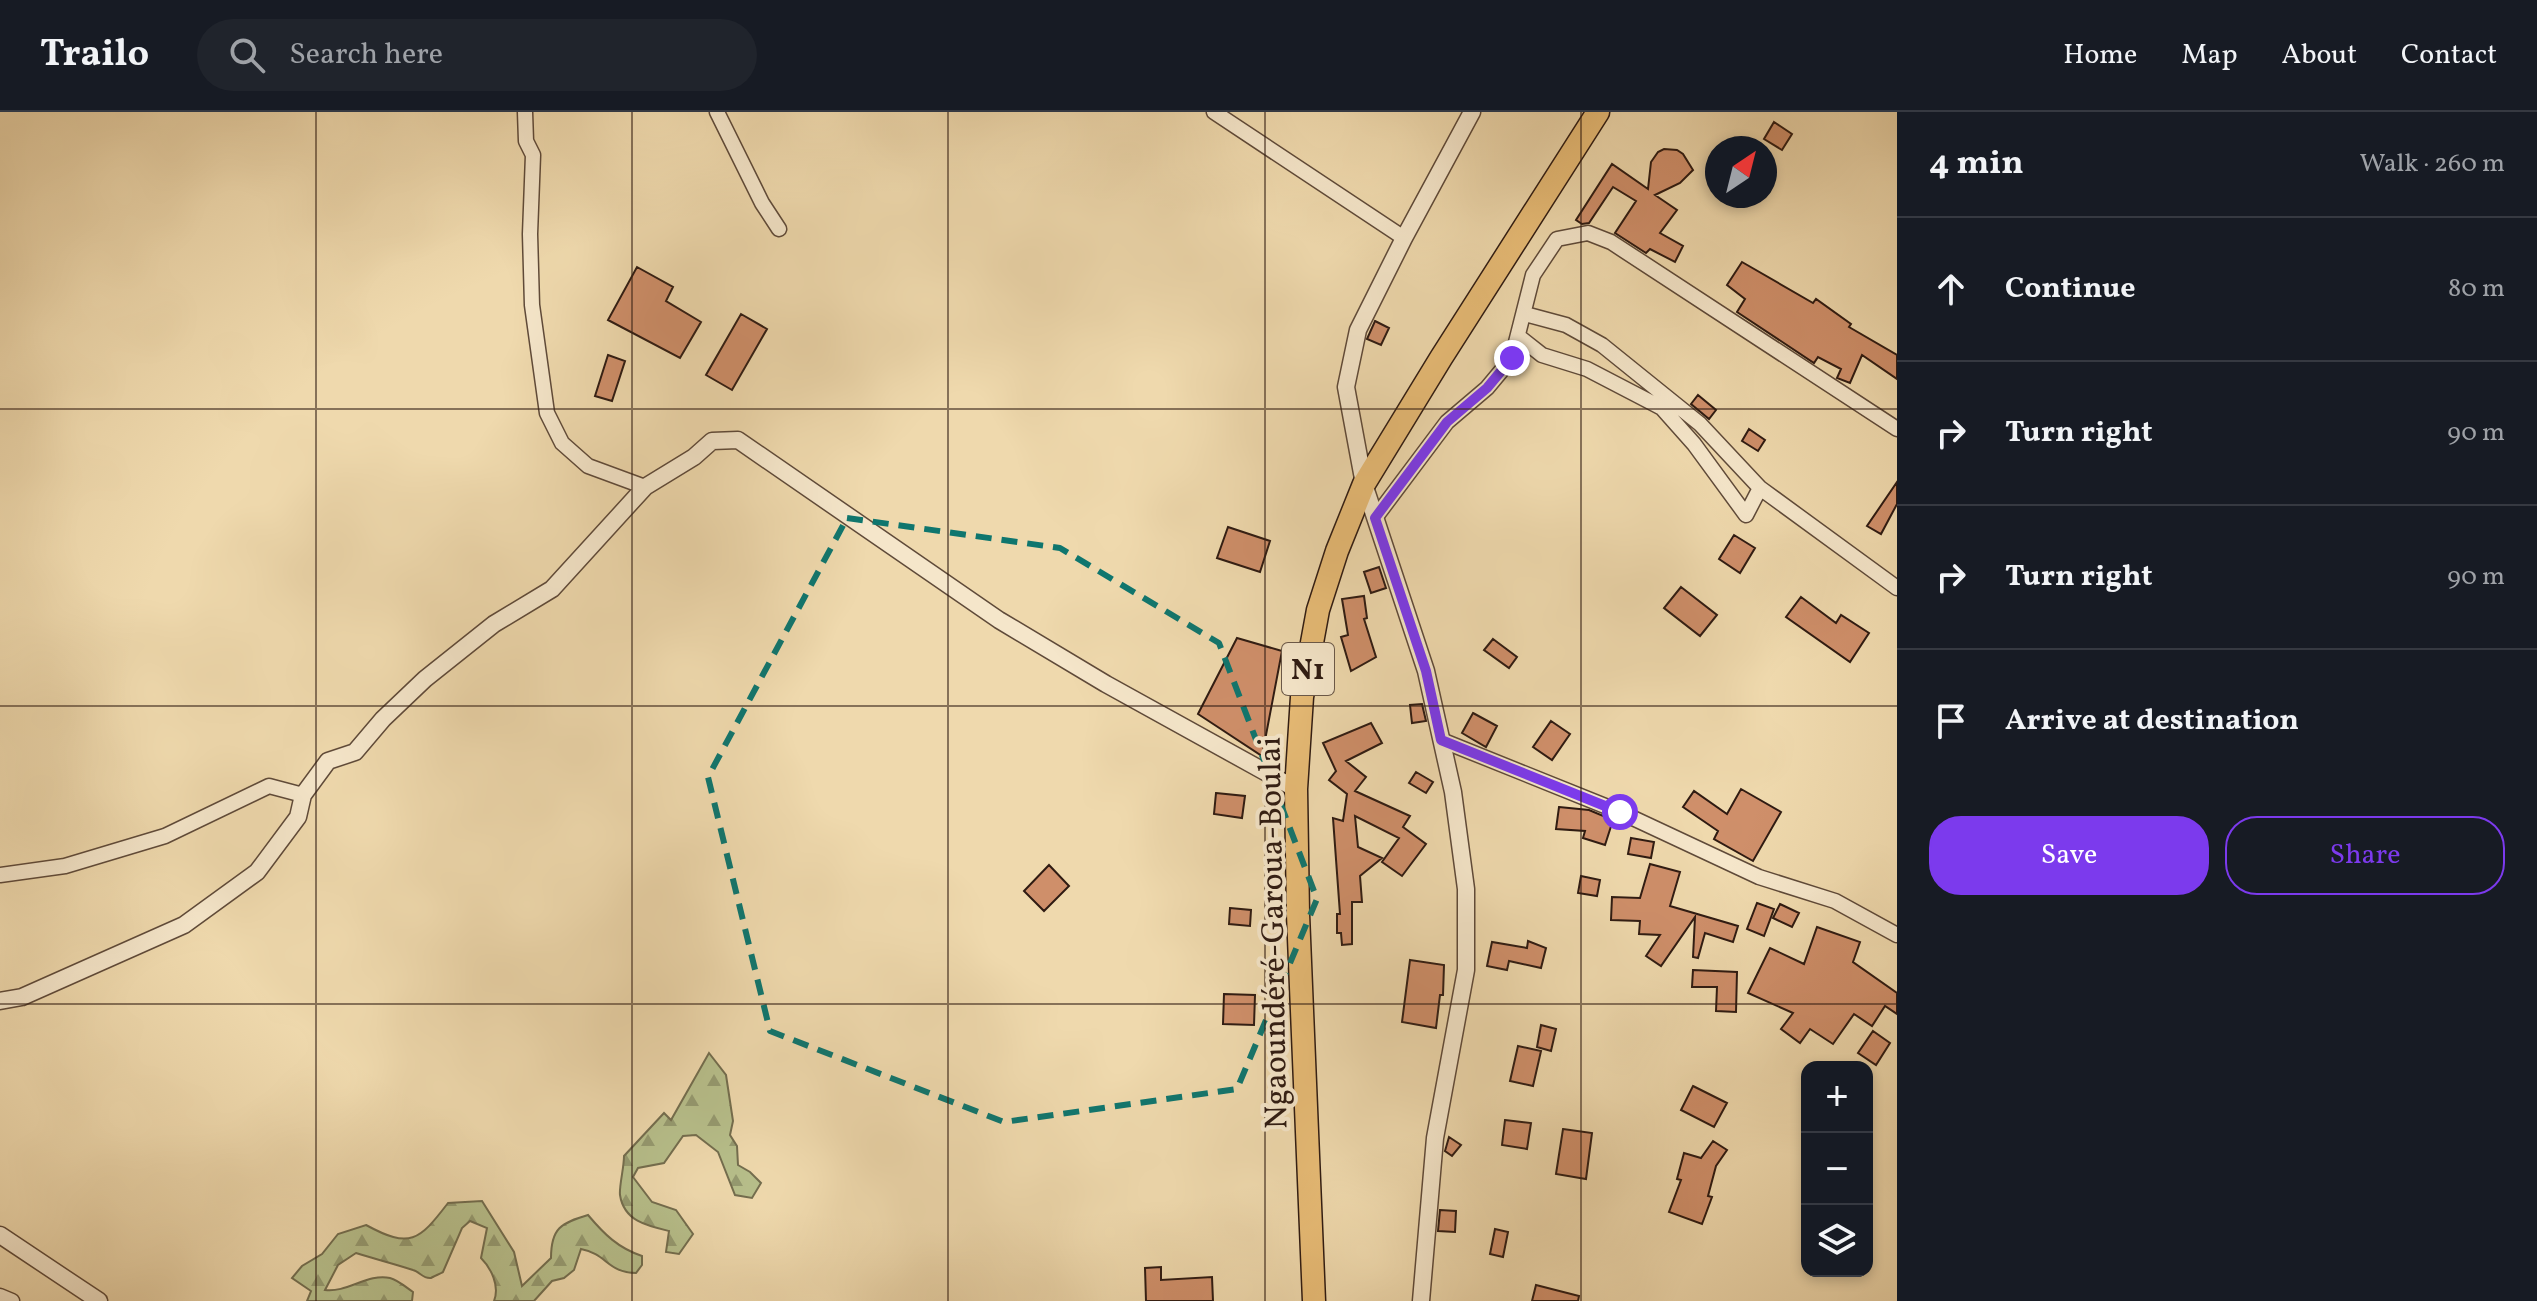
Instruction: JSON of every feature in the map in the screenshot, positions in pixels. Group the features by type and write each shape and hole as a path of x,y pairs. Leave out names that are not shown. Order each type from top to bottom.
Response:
{"highway":[{"name":"Ngaoundéré-Garoua-Boulai","path":"1314,1301 1299,944 1296,789 1302,697 1318,610 1364,484 1598,112"}],"street":[{"path":"525,112 526,141 533,155 530,234 532,305 547,413 562,443 588,466 645,487"},
{"path":"717,112 762,203 779,229"},
{"path":"1214,112 1404,238"},
{"path":"1421,1301 1435,1138 1466,970 1466,889 1453,792 1426,671 1364,484 1346,387 1358,330 1472,112"},
{"path":"1375,518 1447,422 1487,388 1512,358 1533,275 1557,239 1588,233 1611,242 1897,429"},
{"path":"1525,314 1566,325 1602,345 1700,424 1760,488 1897,588"},
{"path":"1518,336 1542,355 1587,369 1662,408 1694,444 1746,515 1760,488"},
{"path":"0,1001 22,997 184,925 257,872 298,817 303,795 328,761 355,752 383,719 425,679 494,624 552,589 645,487 694,457 712,441 738,440 999,620 1106,684 1296,789"},
{"path":"1441,740 1620,812 1759,877 1835,901 1897,935"},
{"path":"0,875 65,866 165,836 269,786 303,795"},
{"path":"0,1235 99,1301"},
{"path":"0,1296 12,1301"}],"highlighted area":[{"path":"847,518 1060,548 1219,643 1317,899 1237,1089 1004,1122 770,1031 708,777"}],"green space":[{"path":"709,1053 726,1075 733,1121 730,1135 737,1146 738,1165 761,1183 752,1198 735,1195 718,1152 696,1135 683,1136 664,1163 638,1168 633,1177 652,1202 676,1210 693,1234 679,1254 666,1252 669,1231 638,1221 622,1204 620,1191 624,1156 664,1113 671,1120"},
{"path":"482,1201 514,1252 522,1286 551,1258 553,1240 559,1228 588,1215 612,1240 642,1256 642,1265 636,1273 619,1270 590,1251 581,1249 574,1270 564,1278 552,1281 534,1301 494,1301 494,1278 481,1258 487,1228 470,1221 462,1228 443,1272 431,1278 356,1253 338,1265 325,1290 341,1289 374,1278 390,1278 413,1292 412,1301 307,1301 311,1291 292,1278 302,1266 322,1254 338,1234 366,1225 393,1237 413,1237 429,1226 448,1203"}],"building":[{"path":"1774,122 1792,134 1782,150 1777,147 1777,136 1766,136"},
{"path":"1664,149 1683,154 1693,170 1680,183 1655,195 1677,210 1660,233 1683,246 1675,262 1650,249 1646,253 1615,233 1636,201 1613,187 1589,223 1582,224 1576,220 1612,164 1648,189 1651,162"},
{"path":"1742,262 1813,303 1816,299 1851,324 1849,327 1897,355 1897,379 1862,355 1850,383 1837,378 1841,369 1818,357 1814,363 1737,312 1745,299 1727,285"},
{"path":"637,267 673,287 666,301 701,322 680,358 608,320"},
{"path":"741,314 767,329 732,390 706,375"},
{"path":"1375,321 1389,328 1381,345 1367,339"},
{"path":"608,355 625,361 612,401 595,396"},
{"path":"1698,395 1716,410 1709,419 1691,404"},
{"path":"1749,429 1765,440 1758,451 1742,441"},
{"path":"1897,482 1897,504 1881,534 1867,526"},
{"path":"1228,527 1270,541 1260,572 1217,558"},
{"path":"1734,535 1755,548 1740,573 1719,559"},
{"path":"1379,567 1386,588 1371,593 1364,572"},
{"path":"1681,587 1717,615 1700,636 1664,608"},
{"path":"1364,596 1367,618 1364,619 1376,657 1351,671 1341,637 1348,635 1342,599"},
{"path":"1801,597 1836,623 1841,615 1869,633 1850,662 1786,617"},
{"path":"1237,638 1282,651 1262,756 1198,714"},
{"path":"1493,639 1517,657 1509,668 1484,650"},
{"path":"1422,704 1426,721 1412,723 1410,705"},
{"path":"1473,713 1497,726 1486,747 1462,733"},
{"path":"1551,721 1570,734 1552,760 1533,747"},
{"path":"1371,723 1382,743 1346,761 1366,777 1355,791 1410,816 1403,827 1426,844 1402,876 1382,862 1399,838 1355,816 1358,847 1382,858 1360,876 1362,902 1352,902 1352,944 1342,945 1341,933 1337,933 1337,914 1340,914 1333,818 1343,821 1347,794 1329,780 1336,771 1323,743"},
{"path":"1416,772 1433,782 1426,793 1409,783"},
{"path":"1741,789 1781,812 1753,861 1714,839 1718,831 1683,807 1694,791 1727,814"},
{"path":"1216,793 1245,796 1242,818 1214,814"},
{"path":"1559,807 1589,810 1613,820 1605,845 1583,838 1585,831 1556,829"},
{"path":"1631,838 1654,842 1651,858 1628,854"},
{"path":"1650,864 1680,872 1670,906 1738,926 1733,942 1705,933 1698,958 1693,957 1695,917 1661,966 1646,956 1660,935 1639,934 1640,921 1611,920 1612,897 1640,898"},
{"path":"1049,865 1069,886 1044,911 1024,891"},
{"path":"1581,876 1600,880 1597,896 1578,893"},
{"path":"1757,903 1774,909 1764,936 1747,929"},
{"path":"1780,904 1799,913 1792,927 1773,918"},
{"path":"1230,908 1251,910 1250,926 1229,924"},
{"path":"1817,927 1860,942 1853,962 1897,993 1897,1014 1885,1006 1872,1026 1854,1014 1833,1044 1810,1029 1800,1043 1781,1029 1793,1013 1748,993 1770,948 1804,964"},
{"path":"1528,941 1546,948 1541,968 1509,961 1507,970 1487,966 1492,942 1527,948"},
{"path":"1410,960 1444,965 1443,995 1440,995 1436,1028 1402,1022"},
{"path":"1693,970 1737,972 1736,1012 1716,1011 1717,987 1692,987"},
{"path":"1224,994 1255,995 1254,1025 1223,1024"},
{"path":"1541,1025 1556,1029 1551,1051 1537,1047"},
{"path":"1873,1031 1890,1043 1876,1065 1858,1053"},
{"path":"1518,1046 1541,1051 1533,1086 1510,1081"},
{"path":"1693,1086 1727,1103 1714,1127 1681,1110"},
{"path":"1505,1120 1531,1123 1527,1149 1502,1145"},
{"path":"1563,1129 1592,1133 1586,1179 1556,1174"},
{"path":"1449,1137 1461,1145 1452,1156 1445,1151"},
{"path":"1713,1141 1727,1150 1716,1166 1708,1196 1712,1197 1702,1224 1669,1212 1681,1180 1677,1179 1684,1153 1701,1158"},
{"path":"1440,1210 1456,1211 1455,1232 1438,1231"},
{"path":"1495,1229 1508,1232 1503,1257 1490,1254"},
{"path":"1161,1267 1161,1280 1212,1277 1213,1301 1146,1301 1145,1268"},
{"path":"1536,1285 1579,1296 1578,1301 1532,1301"}],"route":[{"path":"1512,358 1487,388 1447,422 1375,518 1426,671 1441,740 1620,812"}]}
